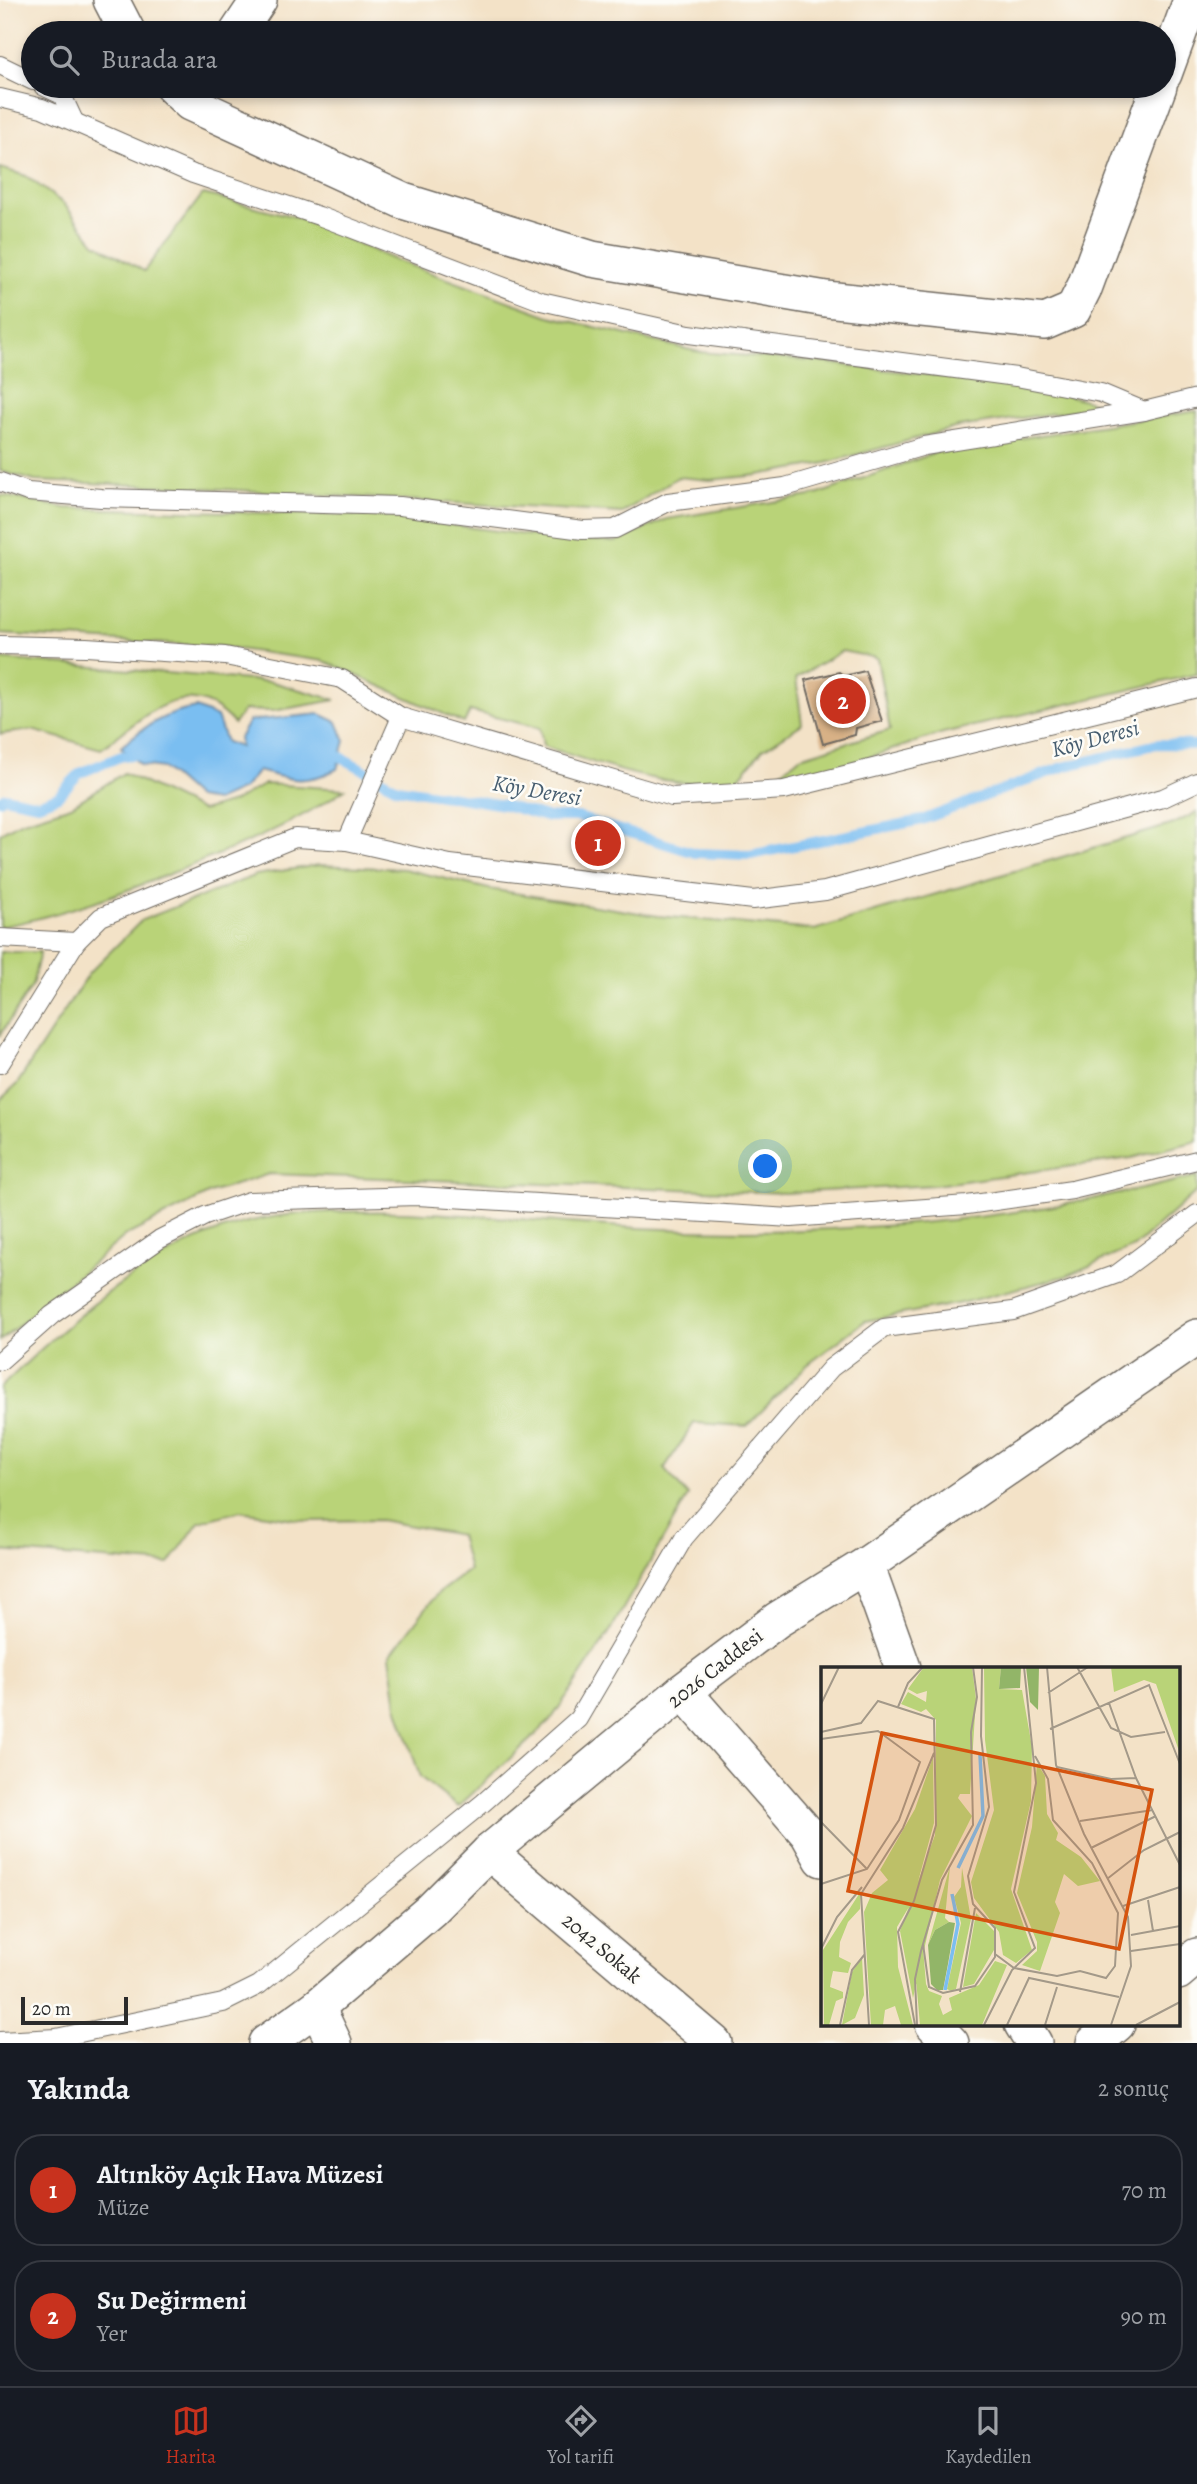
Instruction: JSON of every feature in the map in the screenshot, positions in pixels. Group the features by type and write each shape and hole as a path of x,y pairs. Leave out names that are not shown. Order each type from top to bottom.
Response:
{"street":[{"path":"111,0 122,21"},
{"path":"245,21 259,0"},
{"path":"1176,41 1191,0"},
{"path":"200,98 403,201 592,259 826,299 1045,322 1073,310 1085,286 1155,98"},
{"name":"2026 Caddesi","path":"266,2043 317,2007 431,1910 489,1852 683,1691 777,1620 866,1564 1197,1337"},
{"path":"866,1564 903,1667"},
{"path":"683,1691 808,1833 821,1857"},
{"name":"2042 Sokak","path":"489,1852 715,2043"},
{"path":"1180,1970 1197,1956"},
{"path":"317,2007 334,2043"},
{"path":"934,2025 951,2043"},
{"path":"1023,2025 1034,2043"},
{"path":"1094,2043 1116,2025"}],"lane":[{"path":"0,65 21,75"},
{"path":"0,98 42,108 193,174 319,216 541,301 689,334 1016,377 1101,393 1144,411"},
{"path":"63,98 74,121"},
{"path":"0,482 28,492 89,497 400,506 583,530 615,530 668,502 785,487 925,446 1144,411 1197,398"},
{"path":"0,645 86,647 225,656 342,679 401,717 671,797 785,790 1197,688"},
{"path":"346,841 401,717"},
{"path":"0,1064 76,943 102,917 296,838 346,841 450,864 753,900 825,891 1163,798 1197,782"},
{"path":"0,938 76,943"},
{"path":"0,1361 52,1315 160,1239 205,1216 249,1201 417,1196 791,1218 967,1205 1059,1192 1197,1160"},
{"path":"0,2041 55,2038 223,2003 259,1985 483,1804 578,1719 684,1538 831,1368 884,1328 1013,1311 1118,1274 1197,1214"}],"green space":[{"path":"0,168 26,176 64,204 95,243 144,271 203,194 300,218 390,258 549,316 699,352 811,361 1047,389 1105,406 958,427 826,463 758,475 710,480 678,477 622,513 188,487 35,481 0,471"},
{"path":"1197,411 1197,674 943,733 858,761 767,783 800,757 890,730 877,658 842,651 796,678 802,724 762,750 736,781 686,783 614,769 543,746 540,728 470,711 464,723 324,661 223,647 0,634 0,495 66,508 384,516 542,537 615,542 667,519 816,495 943,450"},
{"path":"0,659 272,682 336,700 273,711 244,710 234,724 217,708 199,701 183,700 166,704 150,713 101,749 32,730 0,734"},
{"path":"124,773 202,811 233,802 265,784 345,789 285,825 134,888 46,916 0,927 0,833 20,822 71,806"},
{"path":"1197,812 1197,1141 1131,1158 935,1185 785,1193 269,1174 210,1193 125,1236 0,1341 0,1100 17,1084 89,973 142,920 256,875 319,865 404,869 489,889 658,916 814,930 1174,824"},
{"path":"0,952 40,952 32,986 0,1035"},
{"path":"1197,1176 1197,1191 1134,1247 1066,1276 961,1303 865,1321 806,1366 747,1426 694,1423 664,1469 688,1496 609,1633 550,1721 458,1807 420,1777 397,1706 390,1655 437,1594 469,1570 460,1535 380,1520 308,1521 240,1511 199,1522 169,1564 0,1551 0,1388 82,1313 142,1269 174,1250 243,1223 301,1214 361,1211 709,1231 849,1228 920,1223 1060,1205"}],"water":[{"path":"196,708 217,717 226,742 240,747 239,738 249,721 320,714 337,722 345,741 337,769 307,779 279,777 258,771 243,789 216,801 197,798 163,768 141,765 121,747 156,721"}],"building":[{"path":"865,671 882,721 856,728 855,735 823,744 805,680 839,672 844,676"}],"waterway":[{"name":"Köy Deresi","path":"328,754 337,755 397,788 504,805 546,817 578,817 695,853 750,855 922,820 1063,767 1157,744 1197,745"},
{"name":"Köy Deresi","path":"0,800 4,797 38,804 58,796 80,773 122,756 142,754"}],"place":[{"name":"Su Değirmeni","path":"843,701"},
{"name":"Altınköy Açık Hava Müzesi","path":"598,843"}]}
